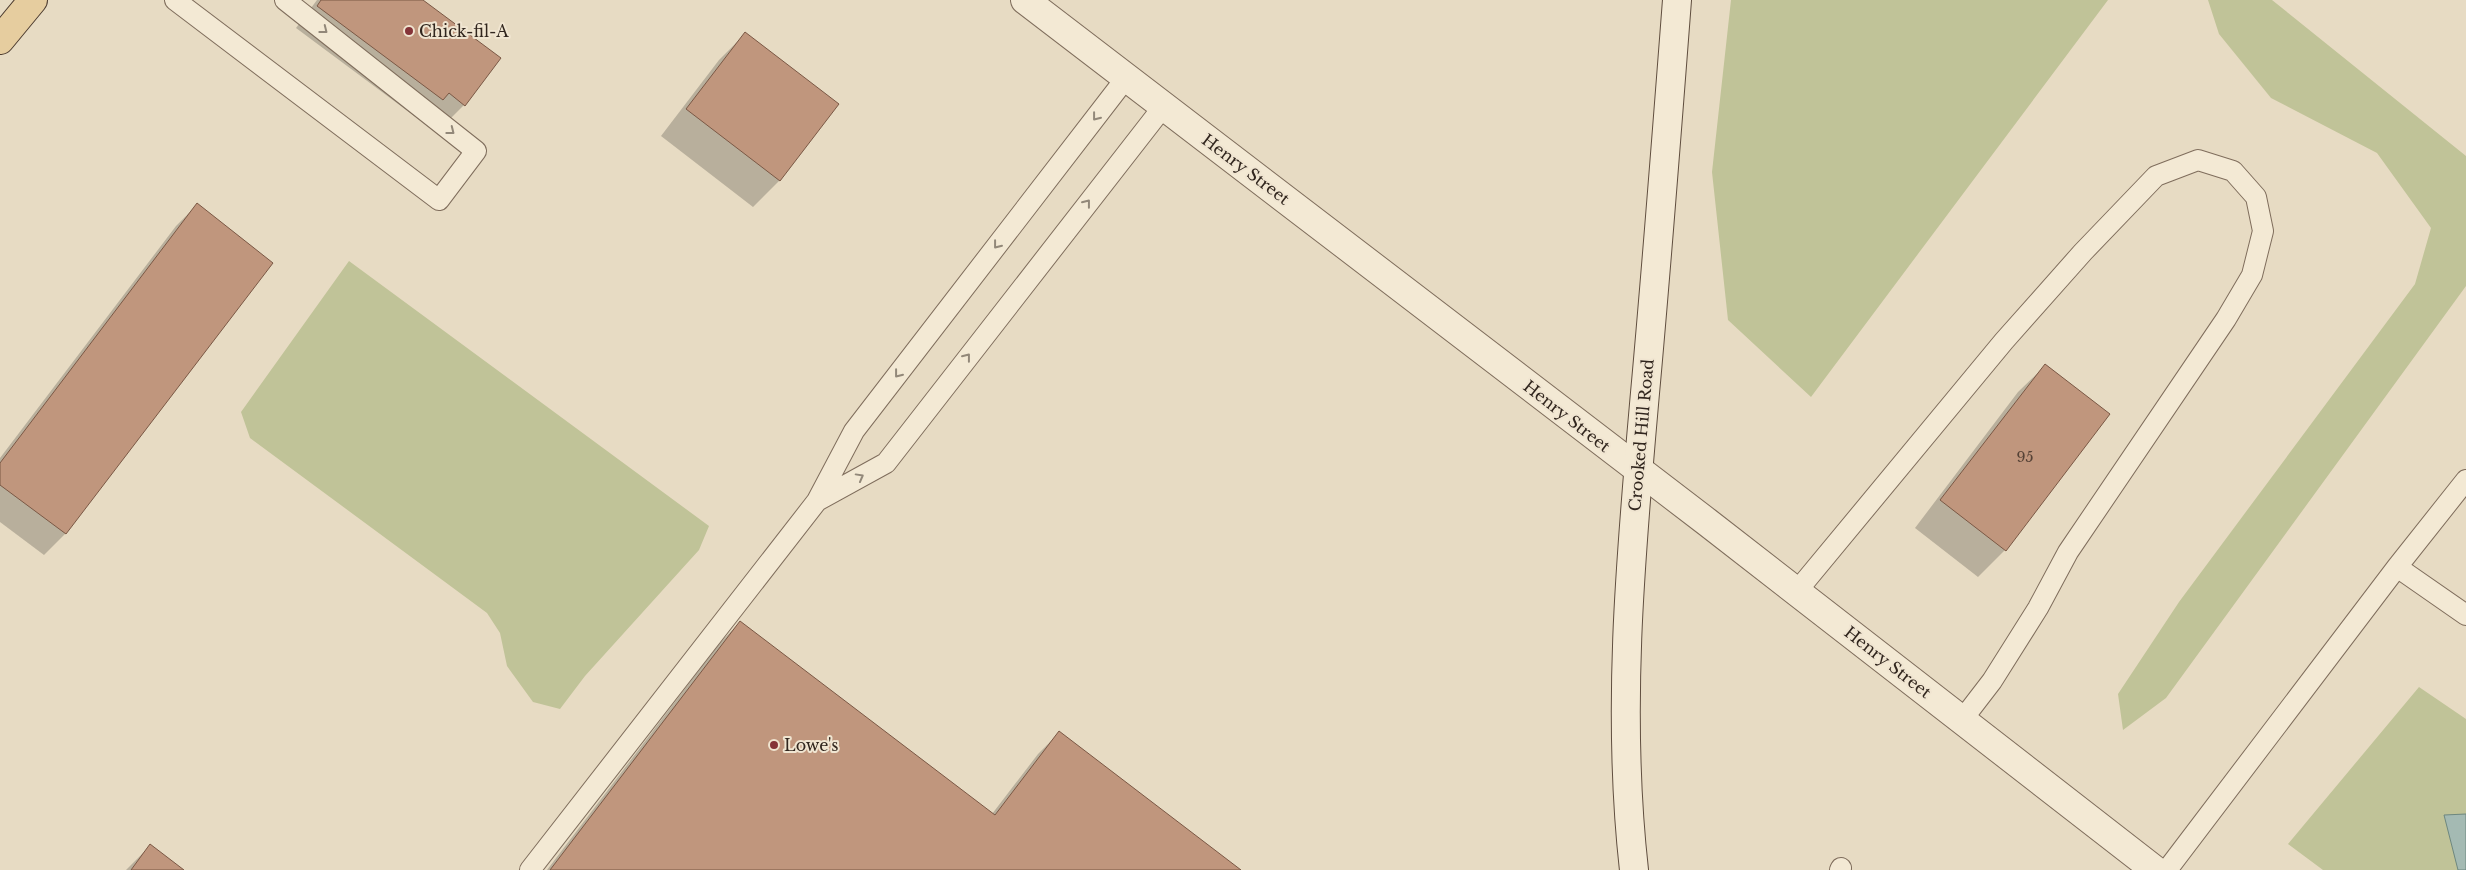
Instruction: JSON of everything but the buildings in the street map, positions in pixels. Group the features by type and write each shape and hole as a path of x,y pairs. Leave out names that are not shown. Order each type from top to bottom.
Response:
{"main road":[{"path":"0,40 33,0"}],"street":[{"name":"Henry Street","path":"1025,0 1796,591 2155,870"},
{"name":"Crooked Hill Road","path":"1634,870 1626,704 1627,622 1637,469 1662,202 1677,0"}],"lane":[{"path":"175,0 439,200 476,151 285,0"},
{"path":"530,870 818,501 854,431 1126,78"},
{"path":"818,501 886,463 1163,106"},
{"path":"1796,591 2004,341 2083,252 2156,176 2198,160 2233,171 2256,197 2263,231 2252,275 2221,327 2068,552 2038,608 1992,681 1962,720"},
{"path":"2167,870 2397,567 2466,480"},
{"path":"2397,567 2466,615"}],"green space":[{"path":"1731,0 2108,0 1811,397 1728,320 1712,172"},
{"path":"2208,0 2272,0 2466,156 2466,286 2166,698 2123,730 2118,694 2179,602 2415,284 2431,228 2377,153 2271,98 2219,34"},
{"path":"349,261 709,526 699,550 585,676 560,709 533,702 507,666 500,633 487,613 250,438 241,412"},
{"path":"2419,687 2466,719 2466,870 2323,870 2288,844"}],"water":[{"path":"2466,814 2466,870 2458,870 2444,815"}],"place":[{"name":"Chick-fil-A","path":"409,31"},
{"name":"Lowe's","path":"774,745"}]}
